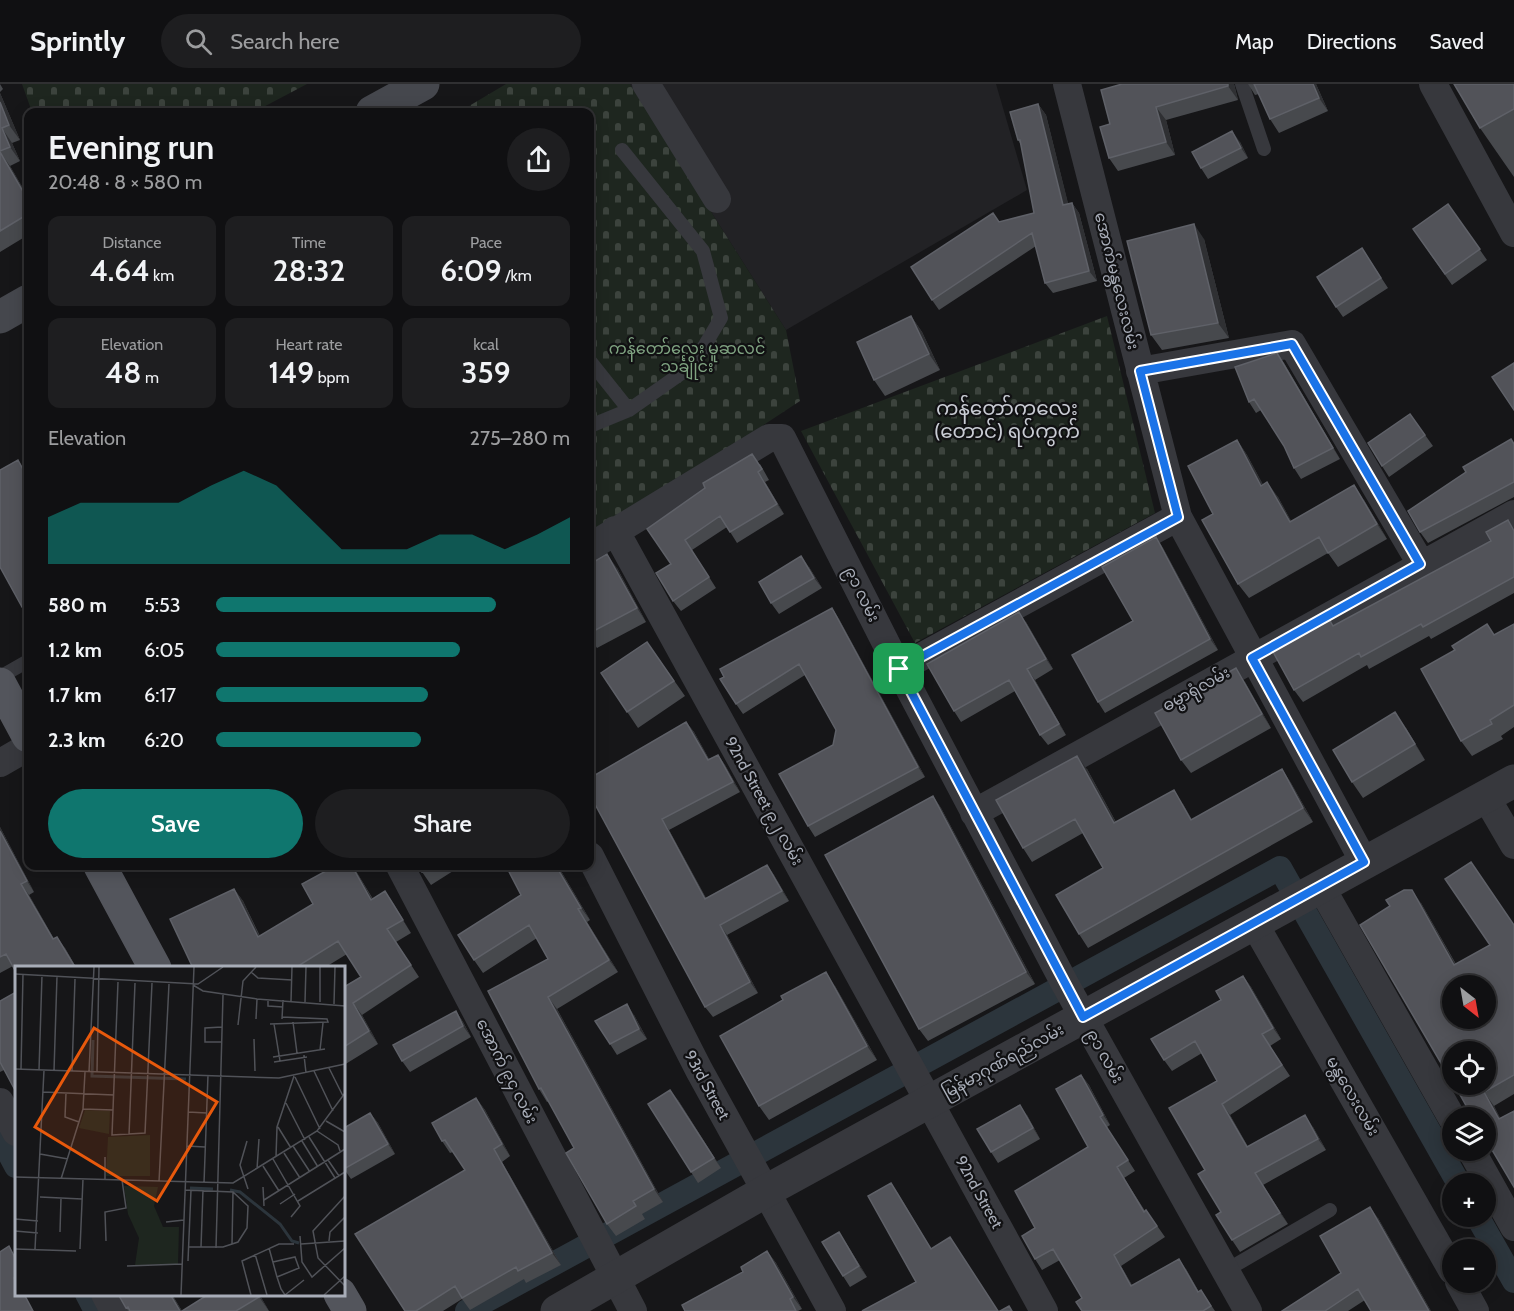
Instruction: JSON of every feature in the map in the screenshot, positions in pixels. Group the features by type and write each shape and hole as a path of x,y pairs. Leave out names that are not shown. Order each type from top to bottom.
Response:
{"main road":[{"path":"379,108 423,84"},
{"path":"0,317 24,303"},
{"path":"0,684 24,729"},
{"path":"102,870 154,966"},
{"path":"341,1296 350,1311"}],"street":[{"path":"646,84 717,199"},
{"name":"အောက်မန္တလေးလမ်း","path":"1067,84 1178,517 1364,862"},
{"path":"1433,84 1514,233"},
{"path":"1140,371 1292,344 1420,564"},
{"name":"၉၁ လမ်း","path":"615,530 769,438 782,438 788,445 899,669 974,813 1083,1017 1248,1311"},
{"name":"ဓမ္မာရုံလမ်း","path":"974,813 1514,514"},
{"path":"899,669 1178,517"},
{"path":"594,544 615,530"},
{"name":"92nd Street ၉၂ လမ်း","path":"615,530 907,1062"},
{"path":"0,763 24,749"},
{"path":"1500,789 1514,845"},
{"name":"မြန်မာ့ဂုဏ်ရည်လမ်း","path":"557,1311 614,1276 766,1191 936,1116 1083,1017 1500,789"},
{"name":"93rd Street","path":"594,864 723,1114 832,1311"},
{"name":"အောက် ၉၄ လမ်း","path":"402,870 633,1311"},
{"path":"1321,887 1446,1107"},
{"name":"မန္တလေးလမ်း","path":"1254,923 1442,1252"},
{"name":"92nd Street","path":"907,1062 1044,1311"},
{"path":"0,1102 15,1130"},
{"path":"1477,1161 1514,1227"},
{"path":"1465,1293 1475,1311"},
{"path":"106,1296 114,1311"}],"lane":[{"path":"1242,84 1264,149"},
{"path":"594,424 629,410 693,365 721,318 703,251 622,150"},
{"path":"594,366 629,410"},
{"path":"0,677 24,663"},
{"path":"1226,1271 1330,1210"}],"shaded area":[{"path":"630,84 996,84 1027,190 786,330"}],"green space":[{"path":"22,84 307,84 262,108 31,108"},
{"name":"ကန်တော်လေး မူဆလင် သင်္ချိုင်း","path":"506,84 630,84 786,330 800,401 594,536 594,108 466,108"},
{"path":"1107,316 1155,513 915,643 801,431"}],"building":[{"path":"1122,84 1228,84 1228,86 1156,107 1166,142 1109,158 1100,127 1110,124 1101,90"},
{"path":"1254,84 1313,84 1319,98 1270,119"},
{"path":"1454,84 1514,84 1514,109 1480,128"},
{"path":"0,102 9,125 2,128 10,147 0,151"},
{"path":"1038,104 1063,205 1072,203 1089,271 1045,283 1032,233 932,300 911,267 993,213 999,222 1034,213 1020,140 1018,140 1010,112"},
{"path":"1232,131 1241,148 1201,168 1192,152"},
{"path":"0,152 24,193 24,216 0,231"},
{"path":"1448,204 1480,249 1445,274 1413,229"},
{"path":"1194,224 1218,323 1151,335 1127,241"},
{"path":"1362,248 1381,278 1336,307 1317,277"},
{"path":"911,316 929,354 874,380 857,342"},
{"path":"1277,353 1333,448 1294,468 1284,446 1254,399 1249,402 1235,367"},
{"path":"1514,363 1514,410 1492,377"},
{"path":"1410,414 1425,435 1382,466 1368,443"},
{"path":"1511,439 1514,444 1514,482 1420,532 1408,511 1466,472 1463,467"},
{"path":"1237,440 1261,486 1267,482 1290,522 1354,485 1377,524 1328,553 1319,537 1238,584 1202,520 1213,514 1188,466"},
{"path":"752,454 762,469 758,472 777,504 730,532 720,516 685,540 709,577 673,601 656,573 671,564 647,529 705,488 703,483"},
{"path":"18,460 24,471 24,606 22,607 0,567 0,470"},
{"path":"1508,520 1514,531 1514,577 1423,627 1421,624 1361,657 1359,653 1294,690 1272,650 1329,619 1333,626 1491,541 1486,532"},
{"path":"1156,537 1210,639 1098,702 1072,655 1133,621 1102,567"},
{"path":"607,554 637,608 594,631 594,562"},
{"path":"801,556 814,578 771,603 759,582"},
{"path":"832,608 918,767 808,826 779,774 833,745 836,730 799,664 736,704 720,679 724,677 720,669"},
{"path":"1019,612 1046,659 1027,669 1059,724 1040,735 1009,680 954,711 927,664"},
{"path":"1487,624 1494,635 1514,624 1514,705 1490,720 1492,724 1461,741 1421,669 1455,650 1452,646"},
{"path":"647,642 674,681 627,712 601,673"},
{"path":"1236,668 1262,714 1181,760 1155,713"},
{"path":"1395,712 1415,744 1352,782 1333,750"},
{"path":"686,722 708,760 718,755 733,782 662,819 705,899 767,865 782,891 720,925 750,982 705,1007 594,802 594,776"},
{"path":"1077,756 1114,823 1174,790 1191,820 1282,769 1303,808 1079,934 1056,895 1103,868 1075,819 1023,848 996,800"},
{"path":"933,796 1026,972 919,1029 825,855"},
{"path":"0,831 27,881 21,884 53,939 57,937 74,966 15,966 15,970 6,954 0,957"},
{"path":"1471,862 1514,925 1514,1075 1496,1085 1496,1041 1442,1041 1442,1065 1360,925 1390,906 1386,900 1404,890 1412,890 1454,965 1490,945 1445,879"},
{"path":"328,870 354,870 371,900 385,891 403,920 387,929 411,965 353,1003 369,1031 345,1046 345,986 361,977 338,941 298,966 192,966 170,919 234,889 258,937 313,904 302,884"},
{"path":"508,870 558,870 581,908 578,909 609,960 548,997 654,1189 633,1201 636,1206 607,1224 566,1153 574,1148 541,1088 539,1089 488,991 548,959 529,925 474,960 458,935 521,895"},
{"path":"826,972 867,1046 759,1106 720,1036 783,1000 781,996"},
{"path":"1243,976 1273,1028 1262,1034 1282,1065 1222,1104 1247,1147 1305,1115 1318,1139 1255,1173 1280,1213 1232,1240 1216,1215 1221,1212 1198,1174 1205,1170 1169,1108 1217,1081 1195,1041 1164,1060 1151,1039 1221,1000 1216,991"},
{"path":"15,993 15,1090 0,1062 0,1001"},
{"path":"627,1004 639,1029 610,1044 595,1021"},
{"path":"456,1011 463,1026 402,1061 393,1045"},
{"path":"1081,1075 1103,1115 1100,1117 1128,1160 1117,1167 1144,1212 1146,1210 1157,1226 1114,1255 1131,1286 1179,1259 1198,1292 1201,1290 1211,1306 1203,1311 1082,1311 1076,1302 1082,1298 1053,1249 1035,1259 1022,1236 1035,1228 1015,1191 1088,1147 1056,1089"},
{"path":"670,1090 714,1158 691,1172 648,1104"},
{"path":"1460,1095 1486,1095 1492,1107 1467,1107"},
{"path":"476,1098 502,1144 494,1149 552,1253 518,1271 516,1267 462,1298 455,1286 416,1311 405,1311 355,1234 465,1170 445,1140 442,1141 432,1123"},
{"path":"1020,1105 1033,1128 991,1152 977,1129"},
{"path":"1514,1111 1514,1187 1496,1157 1496,1114 1499,1119"},
{"path":"370,1113 388,1144 345,1168 345,1127"},
{"path":"891,1183 931,1249 950,1237 998,1311 862,1311 916,1282 868,1196"},
{"path":"1370,1207 1429,1311 1371,1311 1358,1289 1325,1311 1282,1311 1341,1273 1320,1236"},
{"path":"839,1232 859,1266 843,1276 822,1242"},
{"path":"9,1246 15,1258 15,1296 25,1296 33,1311 0,1311 0,1252"},
{"path":"767,1251 793,1297 790,1299 796,1311 685,1311 682,1305 743,1272 741,1267"},
{"path":"119,1296 171,1296 180,1311 130,1311 128,1307 126,1308"},
{"path":"206,1296 259,1297 236,1311 182,1311"},
{"path":"1009,1306 1012,1311 1000,1311"}],"waterway":[{"path":"467,1311 1280,868 1453,1173"},
{"path":"0,1136 15,1164"},
{"path":"1483,1227 1514,1281"},
{"path":"88,1296 96,1311"}],"district":[{"name":"ကန်တော်ကလေး (တောင်) ရပ်ကွက်","path":"1007,420"}],"route":[{"path":"1292,344 1420,564 1252,658 1364,862 1083,1017 899,669 1178,517 1140,371 1292,344"}]}
